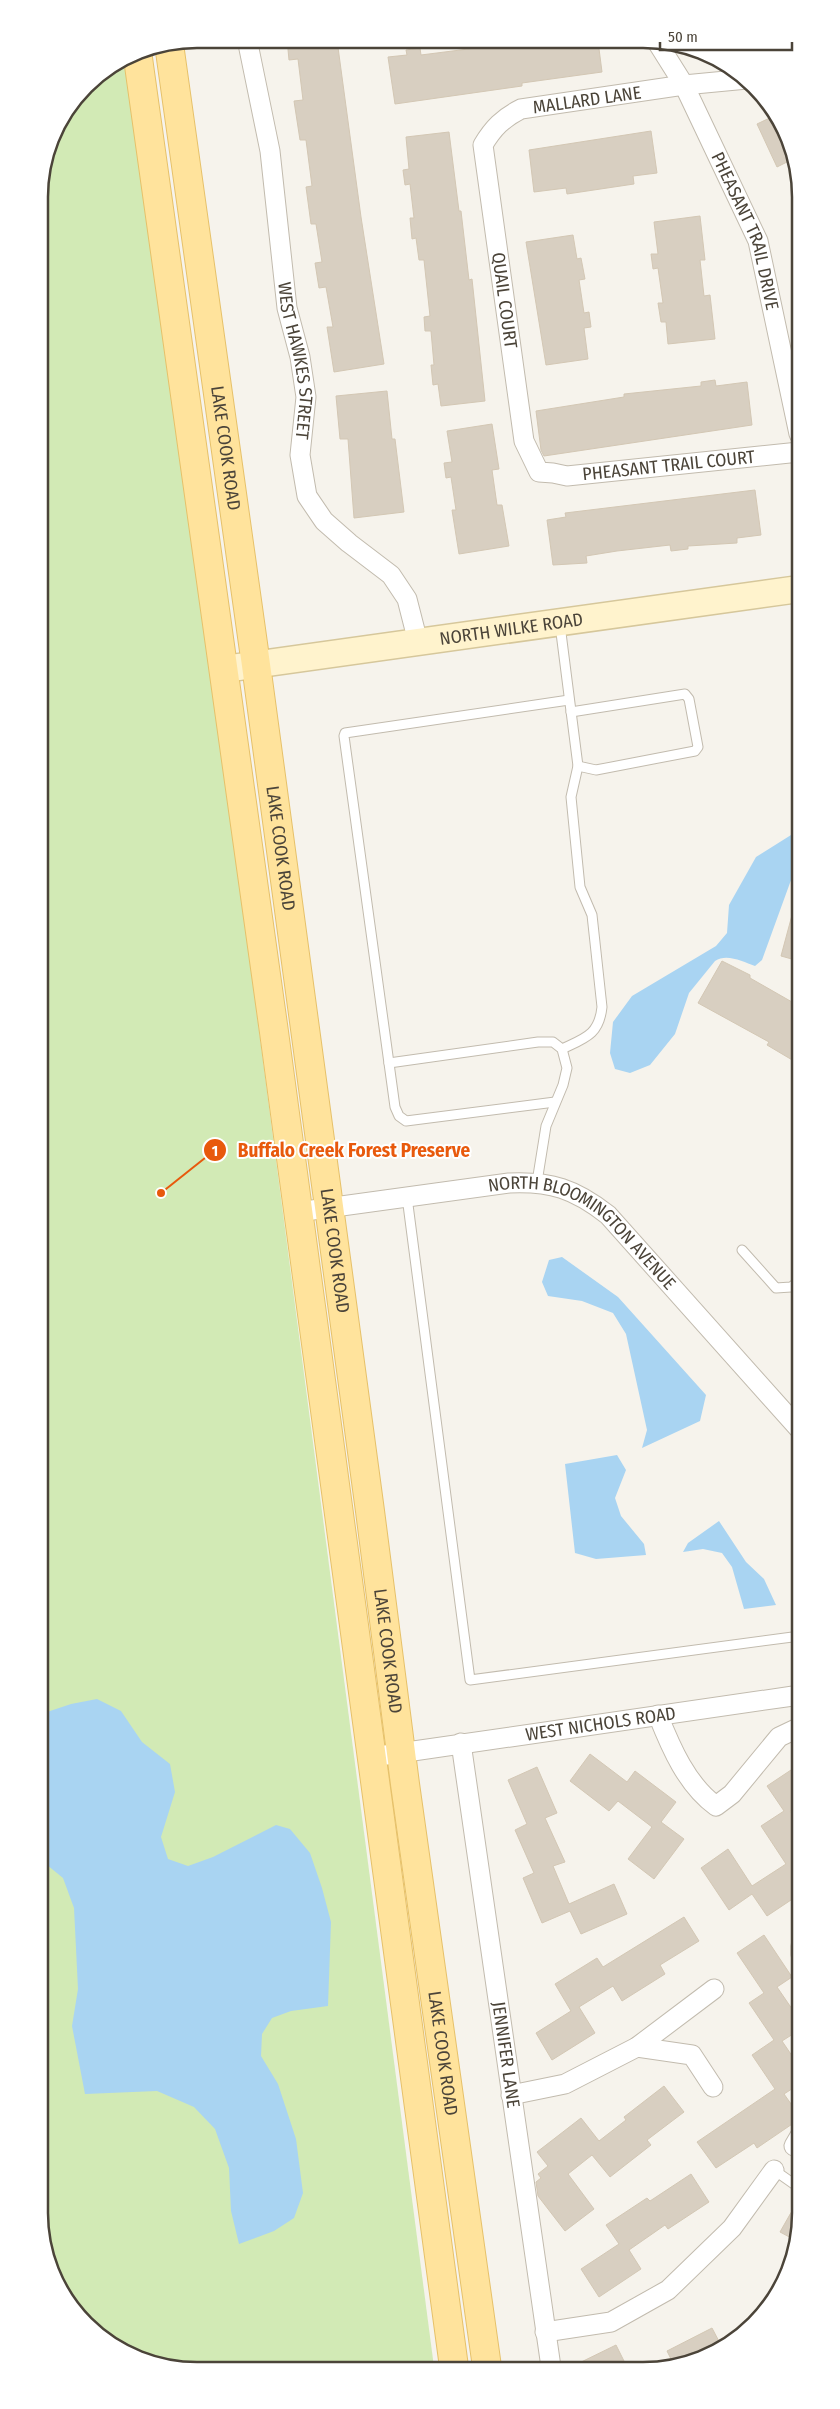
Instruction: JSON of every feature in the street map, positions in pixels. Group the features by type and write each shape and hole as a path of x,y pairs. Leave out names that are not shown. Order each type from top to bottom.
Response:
{"main road":[{"name":"LAKE COOK ROAD","path":"170,50 256,665 401,1752 486,2362"},
{"name":"LAKE COOK ROAD","path":"138,59 224,669 453,2362"}],"street":[{"name":"WEST HAWKES STREET","path":"249,48 270,151 287,308 300,357 306,397 300,455 307,496 324,521 349,544 391,576 407,599 418,642"},
{"name":"PHEASANT TRAIL DRIVE","path":"661,49 684,86 758,241 792,405"},
{"name":"MALLARD LANE","path":"495,126 505,117 521,110 736,80"},
{"name":"QUAIL COURT","path":"495,126 483,145 484,155 524,441 539,472"},
{"name":"PHEASANT TRAIL COURT","path":"539,472 553,472 567,476 792,453"},
{"name":"NORTH WILKE ROAD","path":"224,669 792,591"},
{"name":"NORTH BLOOMINGTON AVENUE","path":"298,1212 509,1183 538,1182 571,1191 592,1202 608,1215 792,1421"},
{"name":"WEST NICHOLS ROAD","path":"372,1757 792,1696"},
{"path":"658,1715 670,1746 702,1796 716,1806 732,1794 779,1737 792,1731"},
{"name":"JENNIFER LANE","path":"462,1743 550,2362"},
{"path":"511,2095 565,2084 637,2047 714,1989"},
{"path":"637,2047 692,2055 713,2087"},
{"path":"545,2332 611,2322 668,2290 732,2228 774,2170"}],"lane":[{"path":"559,622 578,766 571,797 580,887 592,916 602,1006 601,1019 593,1034 562,1049"},
{"path":"571,712 685,694 689,699 698,747 695,751 596,770 578,766"},
{"path":"555,1102 406,1121 399,1116 395,1107 345,733 569,700"},
{"path":"389,1063 538,1042 553,1042 562,1049 567,1068 564,1085 546,1126 538,1182"},
{"path":"407,1197 470,1680 792,1637"},
{"path":"742,1250 776,1288 792,1286"},
{"path":"774,2170 792,2183"}],"green space":[{"path":"128,65 206,625 433,2362 196,2362 167,2359 149,2354 114,2336 91,2318 78,2303 63,2278 50,2242 47,2212 48,187 53,158 59,139 78,106 98,84"}],"water":[{"path":"792,834 792,877 762,960 755,966 730,958 715,961 689,993 675,1034 650,1065 630,1073 615,1069 610,1053 613,1022 632,996 716,946 727,933 729,905 756,857"},
{"path":"562,1257 618,1297 706,1395 700,1421 642,1448 647,1430 626,1334 613,1313 582,1301 548,1296 542,1282 549,1260"},
{"path":"617,1455 626,1470 615,1498 621,1516 644,1544 646,1555 596,1559 575,1553 565,1464"},
{"path":"719,1521 746,1562 764,1579 776,1605 744,1609 732,1567 722,1553 703,1549 683,1552 688,1543"},
{"path":"97,1699 121,1711 142,1742 170,1764 175,1792 161,1837 168,1859 188,1866 213,1857 276,1825 290,1829 310,1853 322,1888 331,1922 328,2006 291,2011 272,2018 262,2034 261,2056 278,2084 296,2139 303,2193 294,2218 274,2231 239,2244 231,2211 229,2168 215,2129 194,2107 157,2091 85,2094 72,2026 78,1989 74,1908 63,1878 47,1865 47,1712 71,1704"}],"building":[{"path":"599,47 602,72 522,83 522,86 395,104 388,57 407,55 406,50 420,48 421,55 476,48"},
{"path":"288,48 338,48 361,217 384,364 334,372 327,327 333,327 326,287 319,288 315,263 322,262 316,224 311,224 306,187 312,186 306,140 300,140 294,101 303,100 298,59 289,60"},
{"path":"770,118 781,139 788,161 777,167 757,124"},
{"path":"651,131 657,173 633,176 634,184 567,194 566,188 534,192 529,150"},
{"path":"449,132 469,280 472,279 485,401 441,406 438,384 433,385 431,365 434,365 431,331 425,331 424,317 430,316 424,260 419,260 416,238 412,239 410,218 414,218 410,184 405,185 403,170 409,169 406,137"},
{"path":"700,216 705,260 700,260 704,296 710,295 715,339 668,344 666,322 661,322 658,303 663,303 658,268 653,269 651,254 658,254 654,222"},
{"path":"573,235 577,259 581,258 585,279 579,280 584,313 589,312 591,327 584,328 588,359 546,365 526,242"},
{"path":"715,380 716,386 747,382 752,425 544,456 541,450 536,411 624,397 624,394 701,386 701,382"},
{"path":"387,391 392,439 395,439 404,512 354,518 348,439 340,439 336,396"},
{"path":"492,424 499,469 492,470 497,505 502,505 509,546 459,554 452,510 456,510 451,477 446,478 444,463 452,462 447,431"},
{"path":"755,490 761,535 737,538 737,543 688,546 688,549 671,551 670,545 617,551 586,556 587,563 553,565 547,520 566,517 565,513"},
{"path":"792,915 792,959 781,956"},
{"path":"722,961 750,975 750,978 792,1002 792,1060 767,1045 769,1042 698,1003"},
{"path":"590,1754 627,1782 635,1771 676,1802 661,1822 684,1839 654,1879 628,1859 652,1827 618,1801 609,1811 570,1781"},
{"path":"537,1767 557,1813 545,1818 565,1862 553,1866 569,1904 614,1884 627,1914 581,1934 570,1911 542,1923 523,1878 534,1873 515,1830 527,1824 508,1780"},
{"path":"792,1769 792,1810 790,1811 792,1814 792,1899 767,1916 752,1894 729,1910 701,1868 728,1849 752,1886 786,1864 761,1826 784,1811 767,1786"},
{"path":"684,1917 699,1941 660,1965 665,1974 622,2001 613,1986 579,2007 595,2033 552,2060 536,2033 571,2011 555,1984 597,1958 603,1967"},
{"path":"764,1935 792,1977 777,1987 792,2009 792,2035 782,2041 792,2056 792,2089 784,2094 792,2105 792,2124 757,2148 754,2143 716,2168 697,2142 775,2089 752,2055 774,2040 749,2003 764,1993 737,1953"},
{"path":"664,2086 684,2112 647,2140 651,2145 610,2177 592,2155 568,2174 594,2209 565,2231 538,2196 536,2182 541,2178 538,2174 548,2166 537,2152 581,2118 599,2141 626,2120 624,2117"},
{"path":"691,2174 709,2202 668,2229 665,2225 629,2250 641,2269 599,2297 581,2269 619,2244 606,2225 647,2198 650,2201"},
{"path":"792,2211 790,2237 780,2232"},
{"path":"712,2328 719,2341 701,2350 673,2359 671,2359 667,2351"},
{"path":"616,2345 624,2362 581,2362"}],"place":[{"name":"Buffalo Creek Forest Preserve","path":"161,1193"}]}
